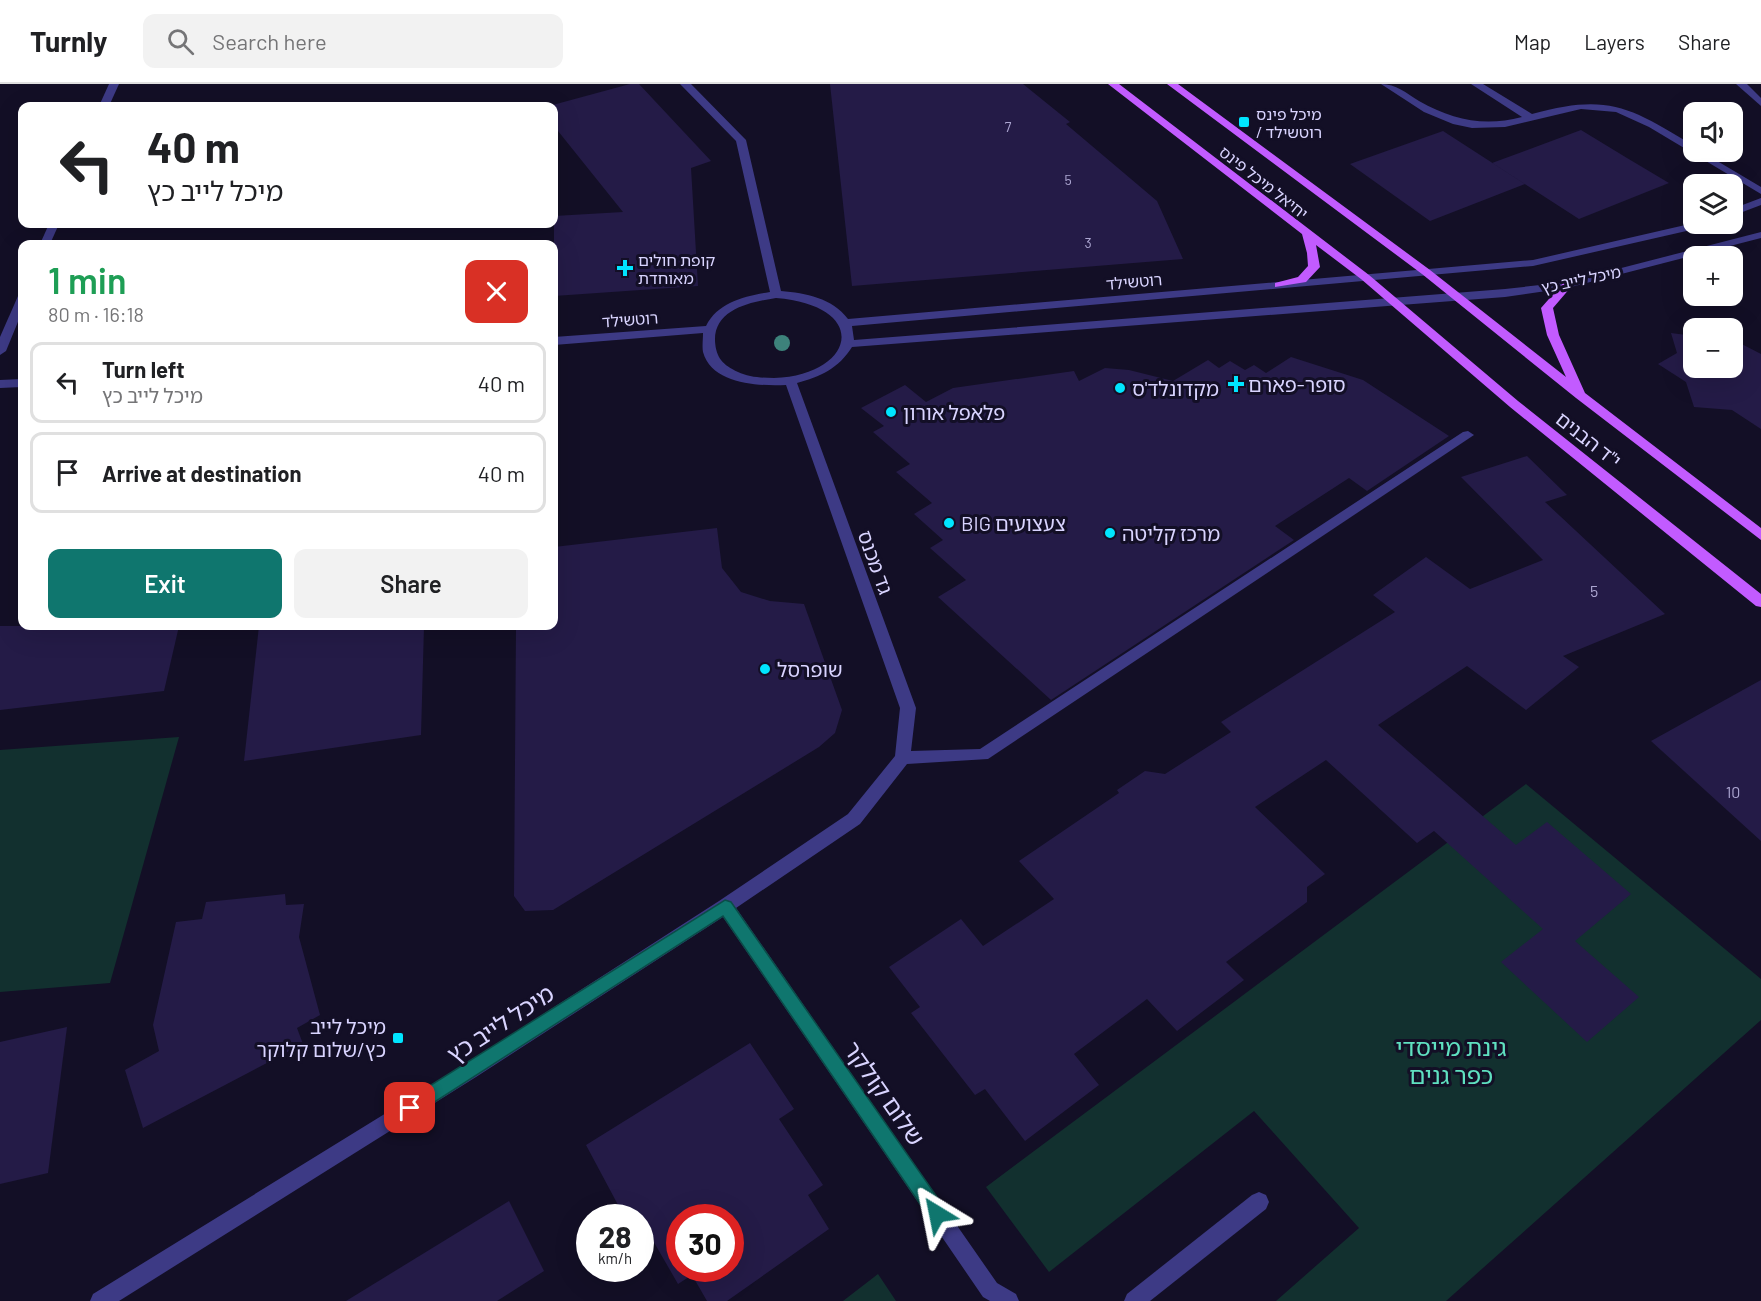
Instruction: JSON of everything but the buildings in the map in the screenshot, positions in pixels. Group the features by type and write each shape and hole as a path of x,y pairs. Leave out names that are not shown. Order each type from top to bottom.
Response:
{"main road":[{"name":"יחיאל מיכל פינס","path":"1113,84 1396,303"},
{"name":"יחיאל מיכל פינס","path":"1172,84 1457,297"},
{"path":"1280,285 1302,280 1314,267 1313,253 1306,234"},
{"path":"1567,285 1547,308 1553,335 1580,395"},
{"name":"י''ד הבנים","path":"1457,297 1761,535"},
{"name":"י''ד הבנים","path":"1396,303 1514,404 1761,602"}],"street":[{"path":"106,102 114,84"},
{"path":"686,84 741,140 776,294"},
{"path":"1386,84 1423,109 1460,123 1503,125 1577,105 1609,107 1635,116 1683,144"},
{"path":"1476,84 1530,117"},
{"path":"1741,84 1761,103"},
{"path":"1712,162 1761,191"},
{"path":"1743,208 1761,201"},
{"name":"מיכל לייב כץ","path":"1426,272 1533,263 1683,229"},
{"name":"מיכל לייב כץ","path":"1396,303 1567,285 1761,235"},
{"name":"רוטשילד","path":"845,323 1426,272"},
{"path":"776,294 819,301 835,311 845,323 847,344 841,357 828,368 811,377 791,382 767,383 744,379 725,370 712,358 707,344 709,329 719,316 734,305 776,294"},
{"path":"847,344 1396,303"},
{"path":"0,351 18,308"},
{"name":"רוטשילד","path":"558,341 709,329"},
{"name":"גד מכנס","path":"791,382 908,708 903,758"},
{"path":"0,384 18,383"},
{"path":"903,758 983,755 1468,435"},
{"name":"מיכל לייב כץ","path":"100,1301 470,1071 855,819 903,758"},
{"name":"שלום קולקר","path":"725,906 990,1290 1009,1301"},
{"path":"1134,1301 1258,1202"}],"green space":[{"path":"179,737 110,983 0,992 0,750"},
{"name":"גינת מייסדי כפר גנים","path":"1526,784 1761,979 1761,1020 1446,1301 1276,1301 1359,1228 1254,1111 1049,1272 986,1187"},
{"path":"878,1274 896,1301 843,1301"}],"place":[{"name":"מיכל פינס / רוטשילד","path":"1244,122"},
{"name":"קופת חולים מאוחדת","path":"625,268"},
{"name":"סופר-פארם","path":"1236,384"},
{"name":"מקדונלד'ס","path":"1120,388"},
{"name":"פלאפל אורון","path":"891,412"},
{"name":"BIG צעצועים","path":"949,523"},
{"name":"מרכז קליטה","path":"1110,533"},
{"name":"שופרסל","path":"765,669"},
{"name":"מיכל לייב כץ/שלום קלוקר","path":"398,1038"}],"route":[{"path":"410,1108 725,906 937,1214"}]}
